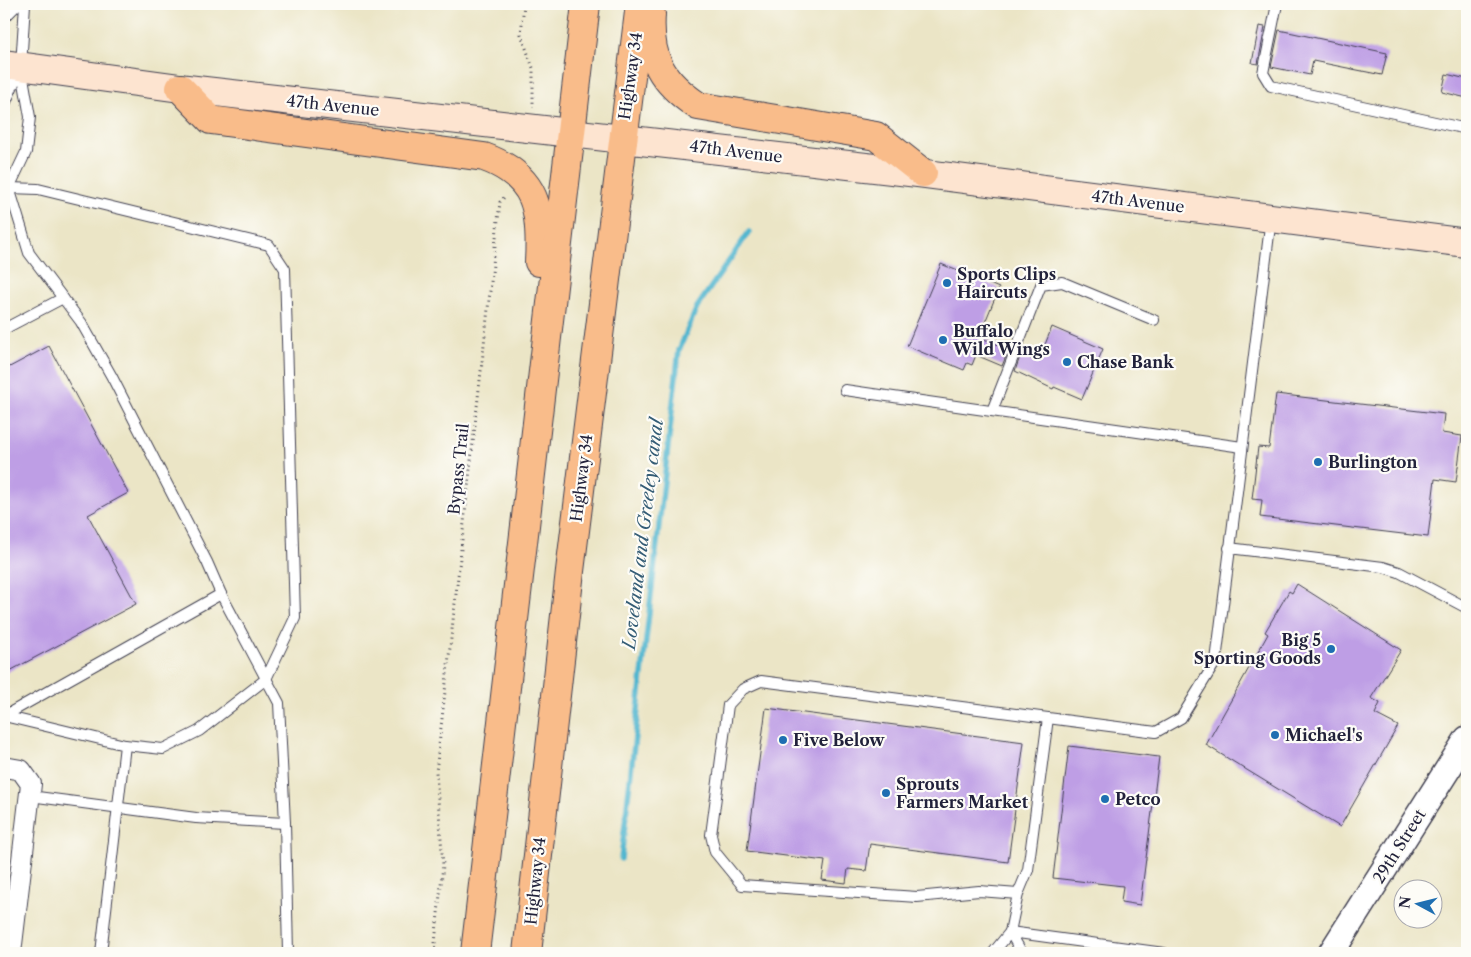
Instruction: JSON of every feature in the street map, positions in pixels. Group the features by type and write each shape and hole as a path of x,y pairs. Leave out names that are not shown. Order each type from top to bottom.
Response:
{"highway":[{"path":"475,953 586,4"},
{"name":"Highway 34","path":"527,953 622,138 640,4"},
{"path":"651,4 652,49 659,70 679,94 698,106 876,136 923,173"},
{"path":"180,88 211,120 484,157 500,163 522,178 536,207 540,223 524,524"}],"main road":[{"name":"47th Avenue","path":"12,65 180,88 570,131 923,173 1467,244"}],"street":[{"name":"29th Street","path":"1332,953 1467,738"},
{"path":"4,767 21,770 31,790 11,953"}],"lane":[{"path":"4,18 18,4"},
{"path":"4,106 25,4"},
{"path":"1277,4 1263,73 1271,86 1467,129"},
{"path":"6,191 26,152 30,117 12,65"},
{"path":"4,171 6,191 29,252 81,322 112,377 207,562 221,594 279,703 288,953"},
{"path":"4,716 125,745 163,748 199,731 266,679 294,618 285,269 269,245 38,189 6,191"},
{"path":"1018,894 980,892 917,897 742,886 715,852 711,835 728,705 743,689 761,681 1156,732 1181,718 1216,661 1271,218"},
{"path":"992,412 1041,285 1062,282 1154,320"},
{"path":"4,329 62,298"},
{"path":"845,390 1242,447"},
{"path":"1230,548 1383,567 1399,572 1467,608"},
{"path":"4,716 221,594"},
{"path":"993,953 1010,932 1018,894 1028,870 1048,718"},
{"path":"101,953 125,745"},
{"path":"31,790 118,808 196,818 284,823"},
{"path":"1010,932 1022,953"},
{"path":"1010,932 1164,953"}],"path":[{"path":"524,4 521,34 533,68 534,127"},
{"name":"Bypass Trail","path":"434,953 443,865 436,772 500,202 522,178"}],"building":[{"path":"1259,26 1265,27 1258,64 1252,63"},
{"path":"1279,30 1387,53 1382,75 1313,61 1310,75 1271,67"},
{"path":"1446,74 1467,79 1467,98 1442,92"},
{"path":"941,264 999,288 979,337 1009,349 1002,366 976,355 972,365 967,363 964,370 907,346"},
{"path":"1052,327 1103,349 1082,399 1054,387 1053,389 1015,371 1021,354 1036,361 1038,356 1040,357"},
{"path":"49,346 128,493 88,515 136,604 4,674 4,370"},
{"path":"1276,394 1444,414 1442,433 1462,436 1456,482 1435,479 1428,537 1260,517 1262,500 1252,499 1258,447 1269,448"},
{"path":"1297,584 1401,650 1371,698 1380,703 1375,714 1398,726 1340,827 1206,745 1268,634 1265,632 1289,591 1292,593"},
{"name":"Sprouts Farmers Market","path":"766,708 1024,742 1008,862 870,844 866,871 848,869 846,883 822,880 825,861 747,851"},
{"path":"1069,746 1159,757 1140,905 1121,902 1123,886 1053,878"}],"waterway":[{"name":"Loveland and Greeley canal","path":"621,859 679,350 697,307 749,232"}],"place":[{"name":"Sports Clips Haircuts","path":"947,283"},
{"name":"Buffalo Wild Wings","path":"943,340"},
{"name":"Chase Bank","path":"1067,362"},
{"name":"Burlington","path":"1318,462"},
{"name":"Big 5 Sporting Goods","path":"1331,649"},
{"name":"Michael's","path":"1275,735"},
{"name":"Five Below","path":"783,740"},
{"name":"Sprouts Farmers Market","path":"886,793"},
{"name":"Petco","path":"1105,799"}]}
